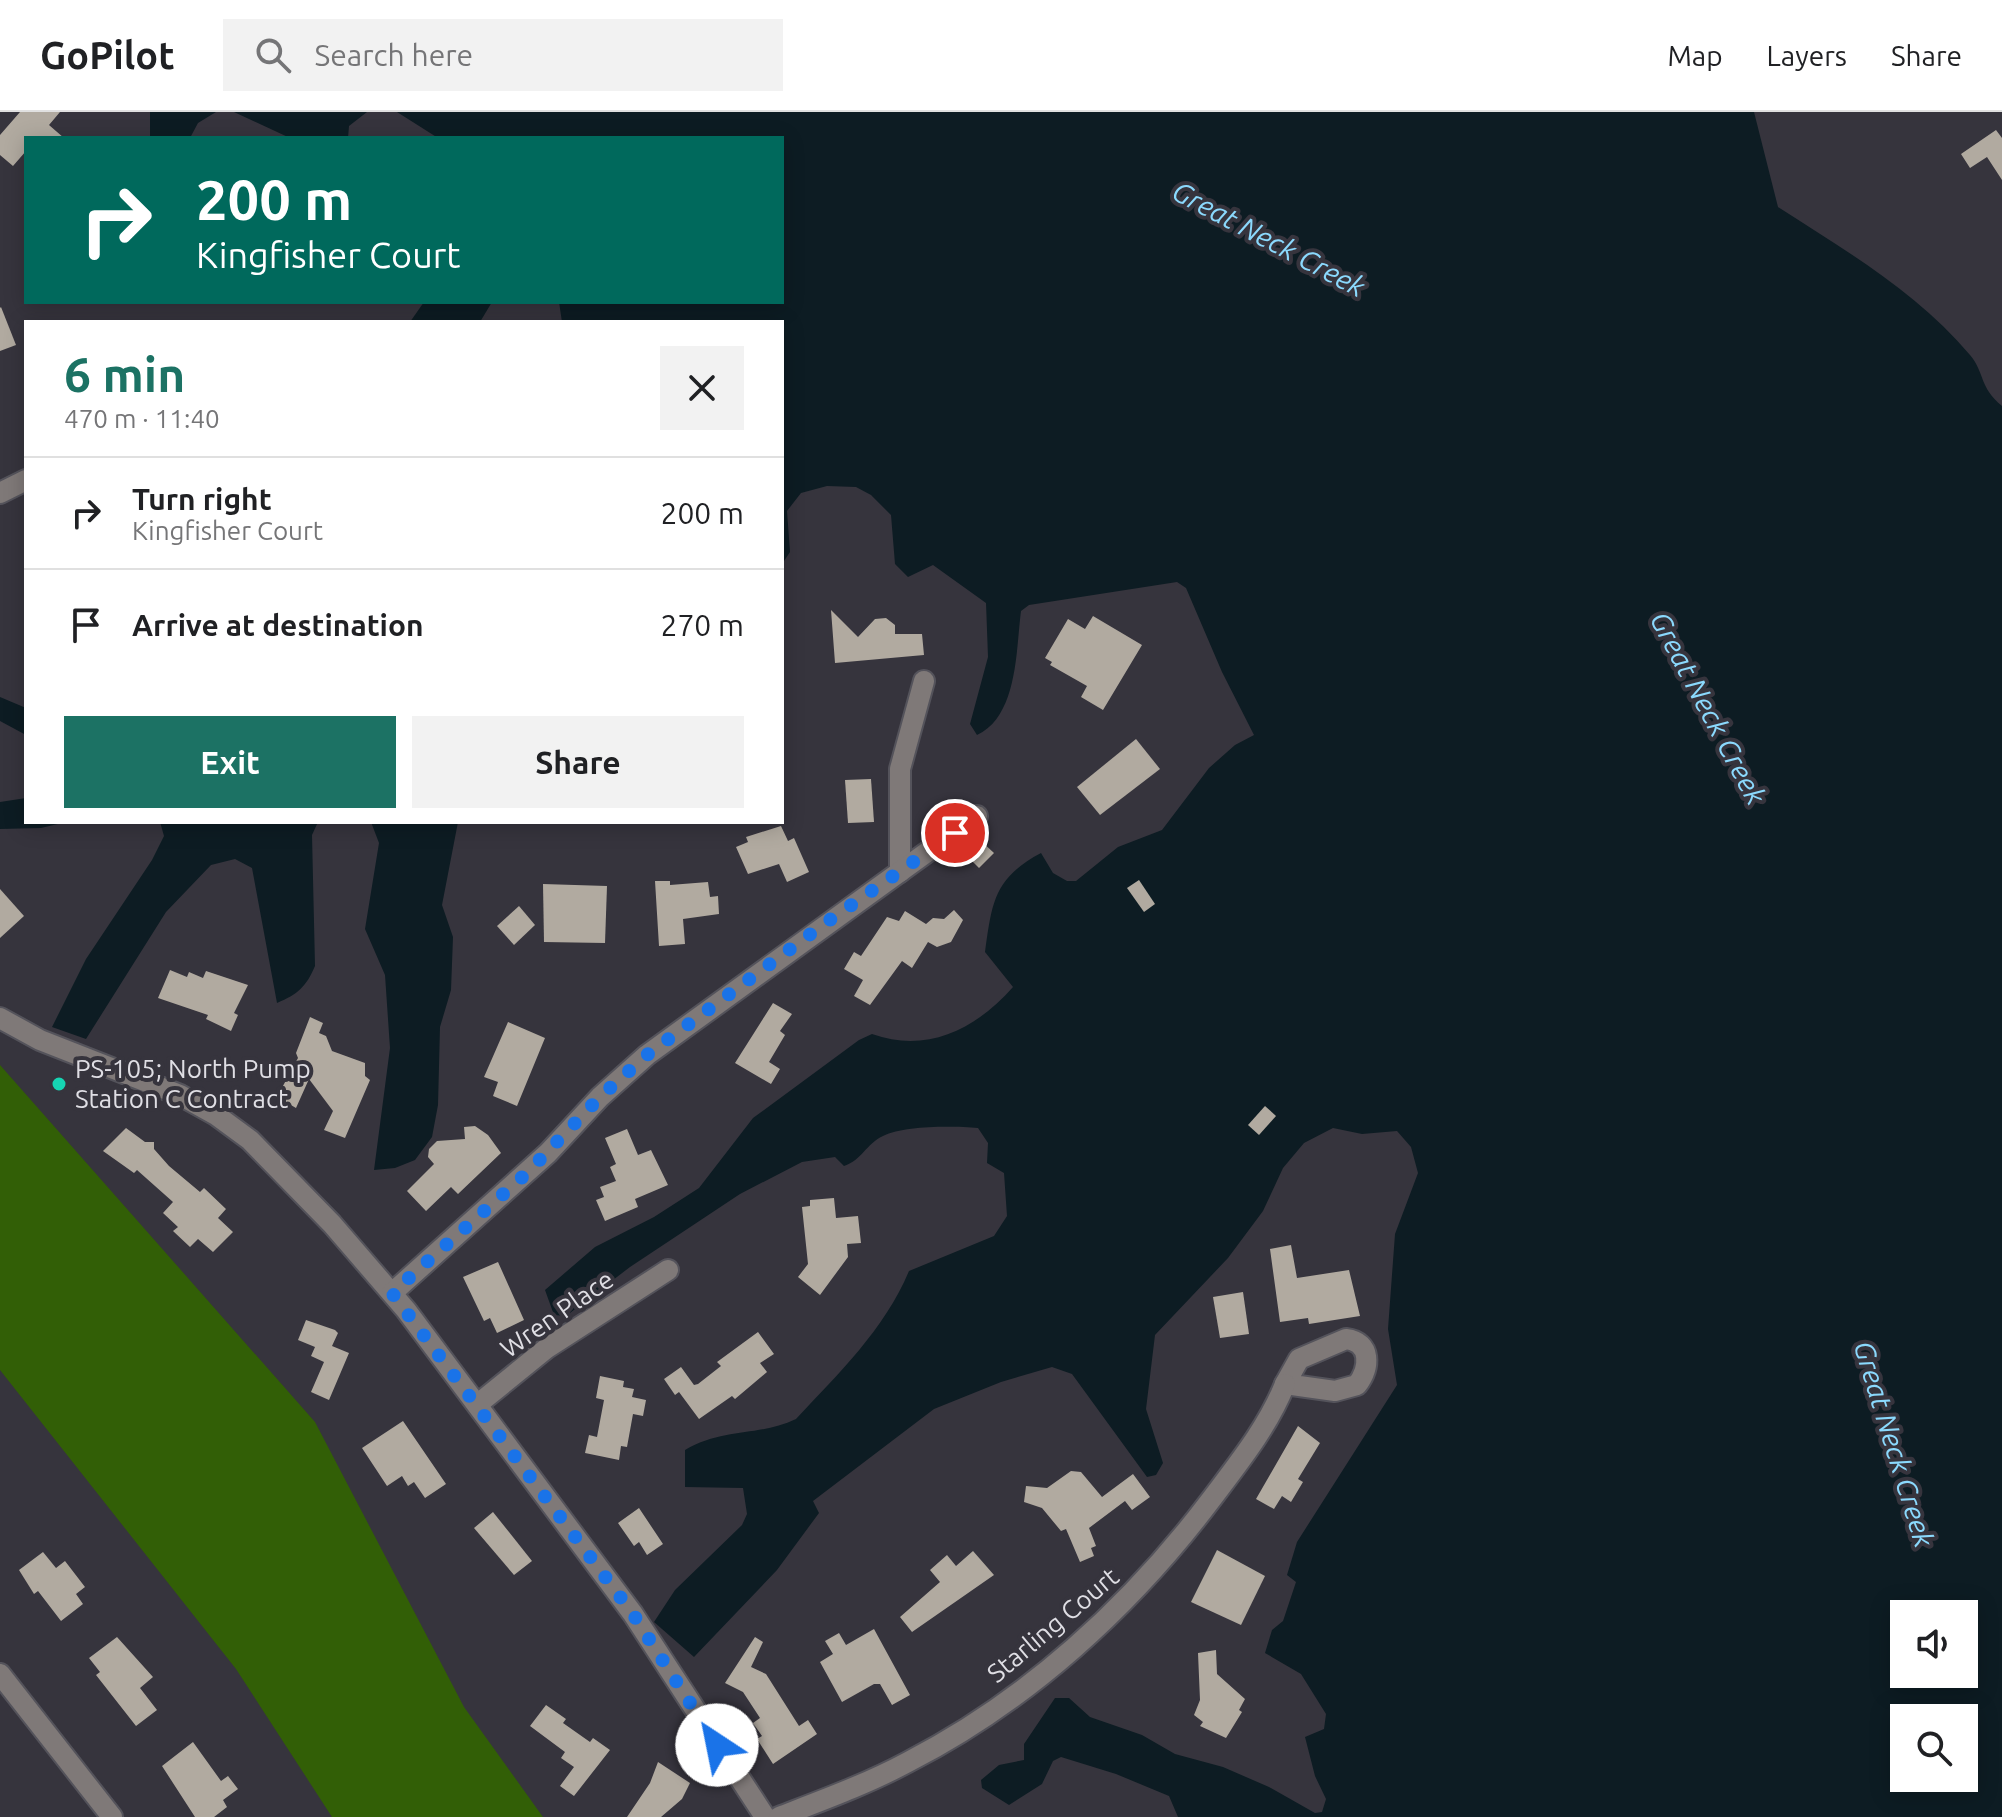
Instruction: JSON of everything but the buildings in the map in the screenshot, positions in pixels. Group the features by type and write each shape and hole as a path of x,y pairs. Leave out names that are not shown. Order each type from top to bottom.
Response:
{"street":[{"path":"0,493 24,481"},
{"path":"900,872 900,769 924,681"},
{"path":"392,1293 528,1172 600,1097 647,1055 977,816"},
{"path":"0,1018 40,1040 168,1089 216,1115 250,1140 332,1224 392,1293 478,1404 633,1614 765,1817"},
{"name":"Wren Place","path":"478,1404 547,1348 668,1270"},
{"name":"Starling Court","path":"779,1817 855,1788 949,1739 1096,1629 1168,1556 1244,1456 1285,1384"},
{"path":"0,1674 112,1817"}],"green space":[{"path":"0,1065 315,1422 464,1707 543,1817 332,1817 236,1669 0,1370"}],"water":[{"path":"150,112 216,112 198,123 191,136 150,136"},
{"path":"234,112 367,112 349,126 348,136 286,136"},
{"name":"Great Neck Creek","path":"397,112 1754,112 1778,207 1904,292 1970,355 1989,393 2002,406 2002,1817 1178,1817 1169,1796 1116,1774 1061,1757 1053,1761 1042,1784 1009,1805 982,1788 981,1780 999,1765 1024,1760 1024,1744 1055,1698 1069,1698 1090,1717 1142,1735 1175,1754 1223,1767 1269,1787 1315,1813 1322,1812 1326,1799 1315,1776 1305,1737 1324,1729 1326,1714 1301,1674 1265,1653 1272,1630 1283,1621 1296,1582 1287,1575 1297,1542 1397,1385 1388,1329 1395,1234 1418,1173 1411,1147 1397,1131 1362,1134 1333,1128 1304,1143 1283,1168 1263,1211 1228,1258 1155,1335 1146,1409 1163,1463 1156,1475 1147,1477 1072,1374 1052,1367 1001,1382 934,1409 813,1501 819,1513 777,1570 694,1657 654,1622 675,1590 742,1525 747,1514 743,1488 685,1487 685,1450 714,1438 782,1425 796,1419 874,1332 909,1271 994,1236 1007,1216 1004,1173 987,1163 988,1143 978,1128 930,1127 892,1132 877,1139 844,1166 835,1157 802,1162 740,1194 630,1267 566,1316 554,1315 545,1290 595,1247 654,1217 699,1188 753,1118 859,1040 872,1034 912,1041 931,1039 967,1026 983,1015 1013,987 985,952 993,905 1004,882 1013,872 1041,853 1053,873 1067,881 1076,881 1118,847 1162,830 1209,768 1235,745 1254,735 1222,672 1186,588 1177,582 1029,605 1021,611 1016,662 1008,697 990,726 977,735 970,724 988,657 986,603 933,565 908,577 895,564 891,515 871,495 856,487 827,486 801,493 787,511 790,552 784,561 784,320 562,320 559,304 784,304 784,136 435,136"},
{"path":"423,304 491,304 481,320 411,320"},
{"path":"0,697 24,707 24,734 0,721"},
{"path":"24,798 24,824 58,824 41,828 0,829 0,802"},
{"path":"161,824 317,824 312,835 315,966 305,985 277,1003 252,868 235,859 211,865 166,912 86,1039 52,1027 86,959 152,860 164,836"},
{"path":"372,824 458,824 442,905 453,937 451,990 440,1027 438,1105 432,1137 415,1160 395,1168 374,1170 390,1048 385,975 365,929 379,843"}],"place":[{"name":"PS-105; North Pump Station C Contract","path":"59,1084"}],"route":[{"path":"717,1745 633,1614 517,1455 392,1293 528,1172 600,1097 686,1023 955,833"}]}
